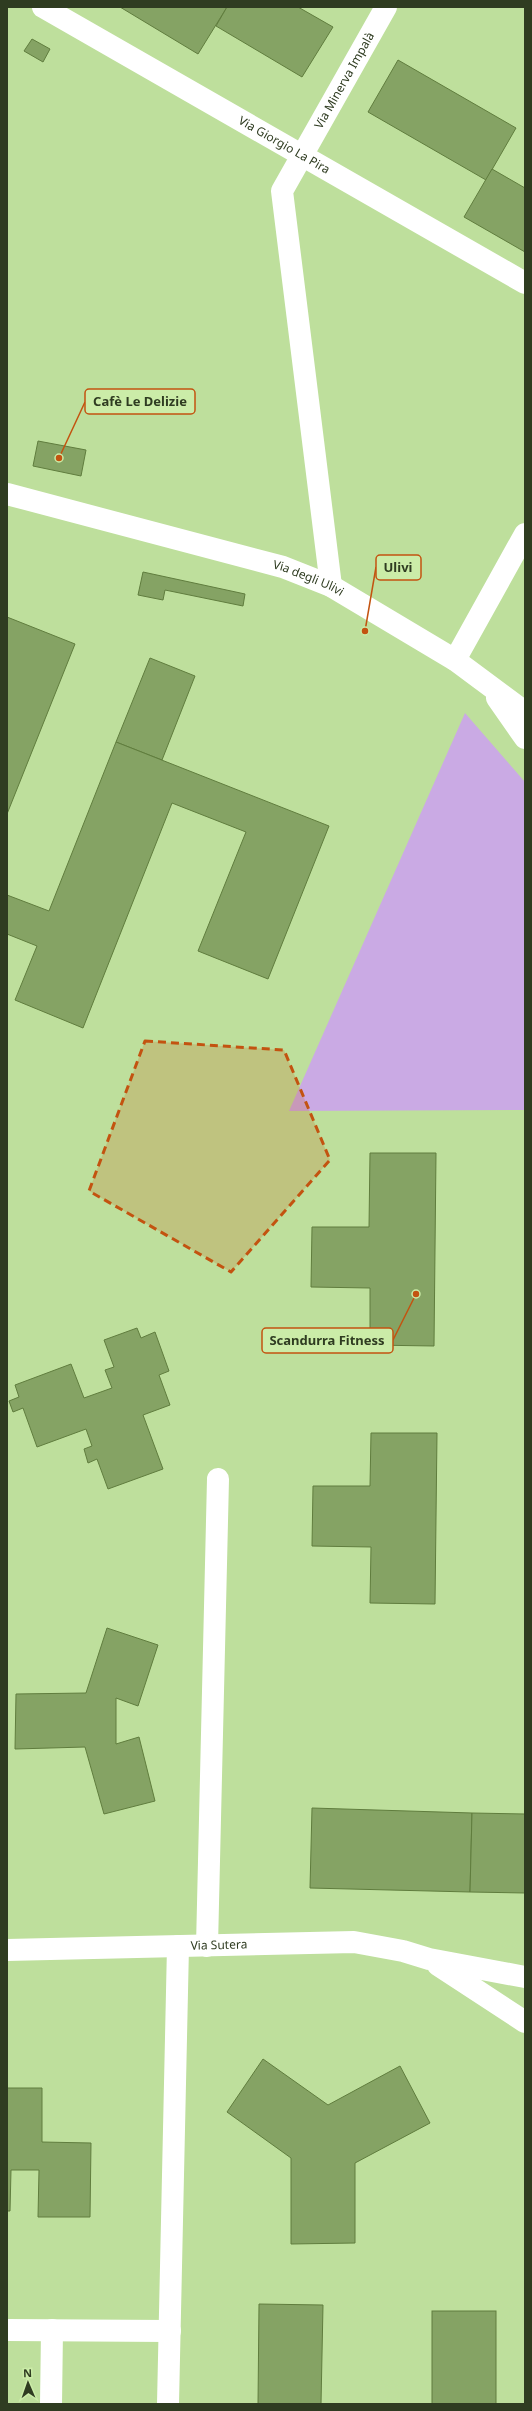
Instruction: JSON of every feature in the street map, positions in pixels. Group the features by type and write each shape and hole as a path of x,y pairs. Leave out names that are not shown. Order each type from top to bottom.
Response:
{"street":[{"name":"Via Giorgio La Pira","path":"43,7 525,282"},
{"name":"Via Minerva Impalà","path":"330,586 282,191 386,7"},
{"name":"Via degli Ulivi","path":"7,494 284,567 330,586 455,660 525,712"},
{"path":"455,660 525,534"},
{"path":"488,685 525,738"},
{"path":"207,1946 218,1479"},
{"name":"Via Sutera","path":"7,1950 354,1942 403,1951 429,1959"},
{"path":"168,2404 178,1946"},
{"path":"429,1959 525,1977"},
{"path":"429,1959 525,2022"},
{"path":"7,2330 170,2331"},
{"path":"51,2404 52,2330"}],"highlighted area":[{"path":"145,1041 284,1050 330,1160 231,1272 89,1191"}],"shaded area":[{"path":"465,713 525,782 525,1110 289,1111"}],"building":[{"path":"120,7 227,7 198,54"},
{"path":"227,7 298,7 333,27 302,77 216,26"},
{"path":"32,39 50,49 43,62 24,51"},
{"path":"398,60 516,128 486,180 368,112"},
{"path":"492,169 525,188 525,252 464,217"},
{"path":"38,441 86,450 81,476 33,466"},
{"path":"143,572 245,594 243,606 165,590 163,600 138,595"},
{"path":"7,617 75,644 7,814"},
{"path":"150,658 195,676 162,760 116,742"},
{"path":"116,742 329,826 268,979 198,951 246,832 172,803 83,1028 15,1000 37,946 7,934 7,895 49,911"},
{"path":"370,1153 436,1153 434,1346 370,1345 370,1288 311,1287 312,1227 369,1227"},
{"path":"137,1328 141,1338 155,1332 169,1371 159,1375 170,1405 143,1415 163,1469 108,1489 97,1459 88,1463 84,1449 92,1446 86,1429 37,1447 23,1408 13,1412 9,1401 19,1397 15,1385 71,1364 84,1398 112,1388 105,1370 114,1367 104,1340"},
{"path":"371,1433 437,1433 435,1604 370,1603 371,1547 312,1546 313,1486 370,1486"},
{"path":"107,1628 158,1645 138,1706 116,1698 116,1744 139,1737 155,1801 104,1814 85,1747 15,1749 16,1694 86,1693"},
{"path":"312,1808 472,1813 470,1892 310,1888"},
{"path":"472,1813 525,1814 525,1893 470,1892"},
{"path":"263,2059 328,2105 400,2066 430,2123 355,2163 355,2243 291,2244 291,2158 227,2112"},
{"path":"7,2088 42,2088 42,2142 91,2143 90,2217 38,2217 39,2170 11,2170 10,2211 7,2211"},
{"path":"259,2304 323,2305 321,2404 258,2404"},
{"path":"432,2311 496,2311 496,2404 432,2404"}],"place":[{"name":"Cafè Le Delizie","path":"59,458"},
{"name":"Ulivi","path":"365,631"},
{"name":"Scandurra Fitness","path":"416,1294"}]}
